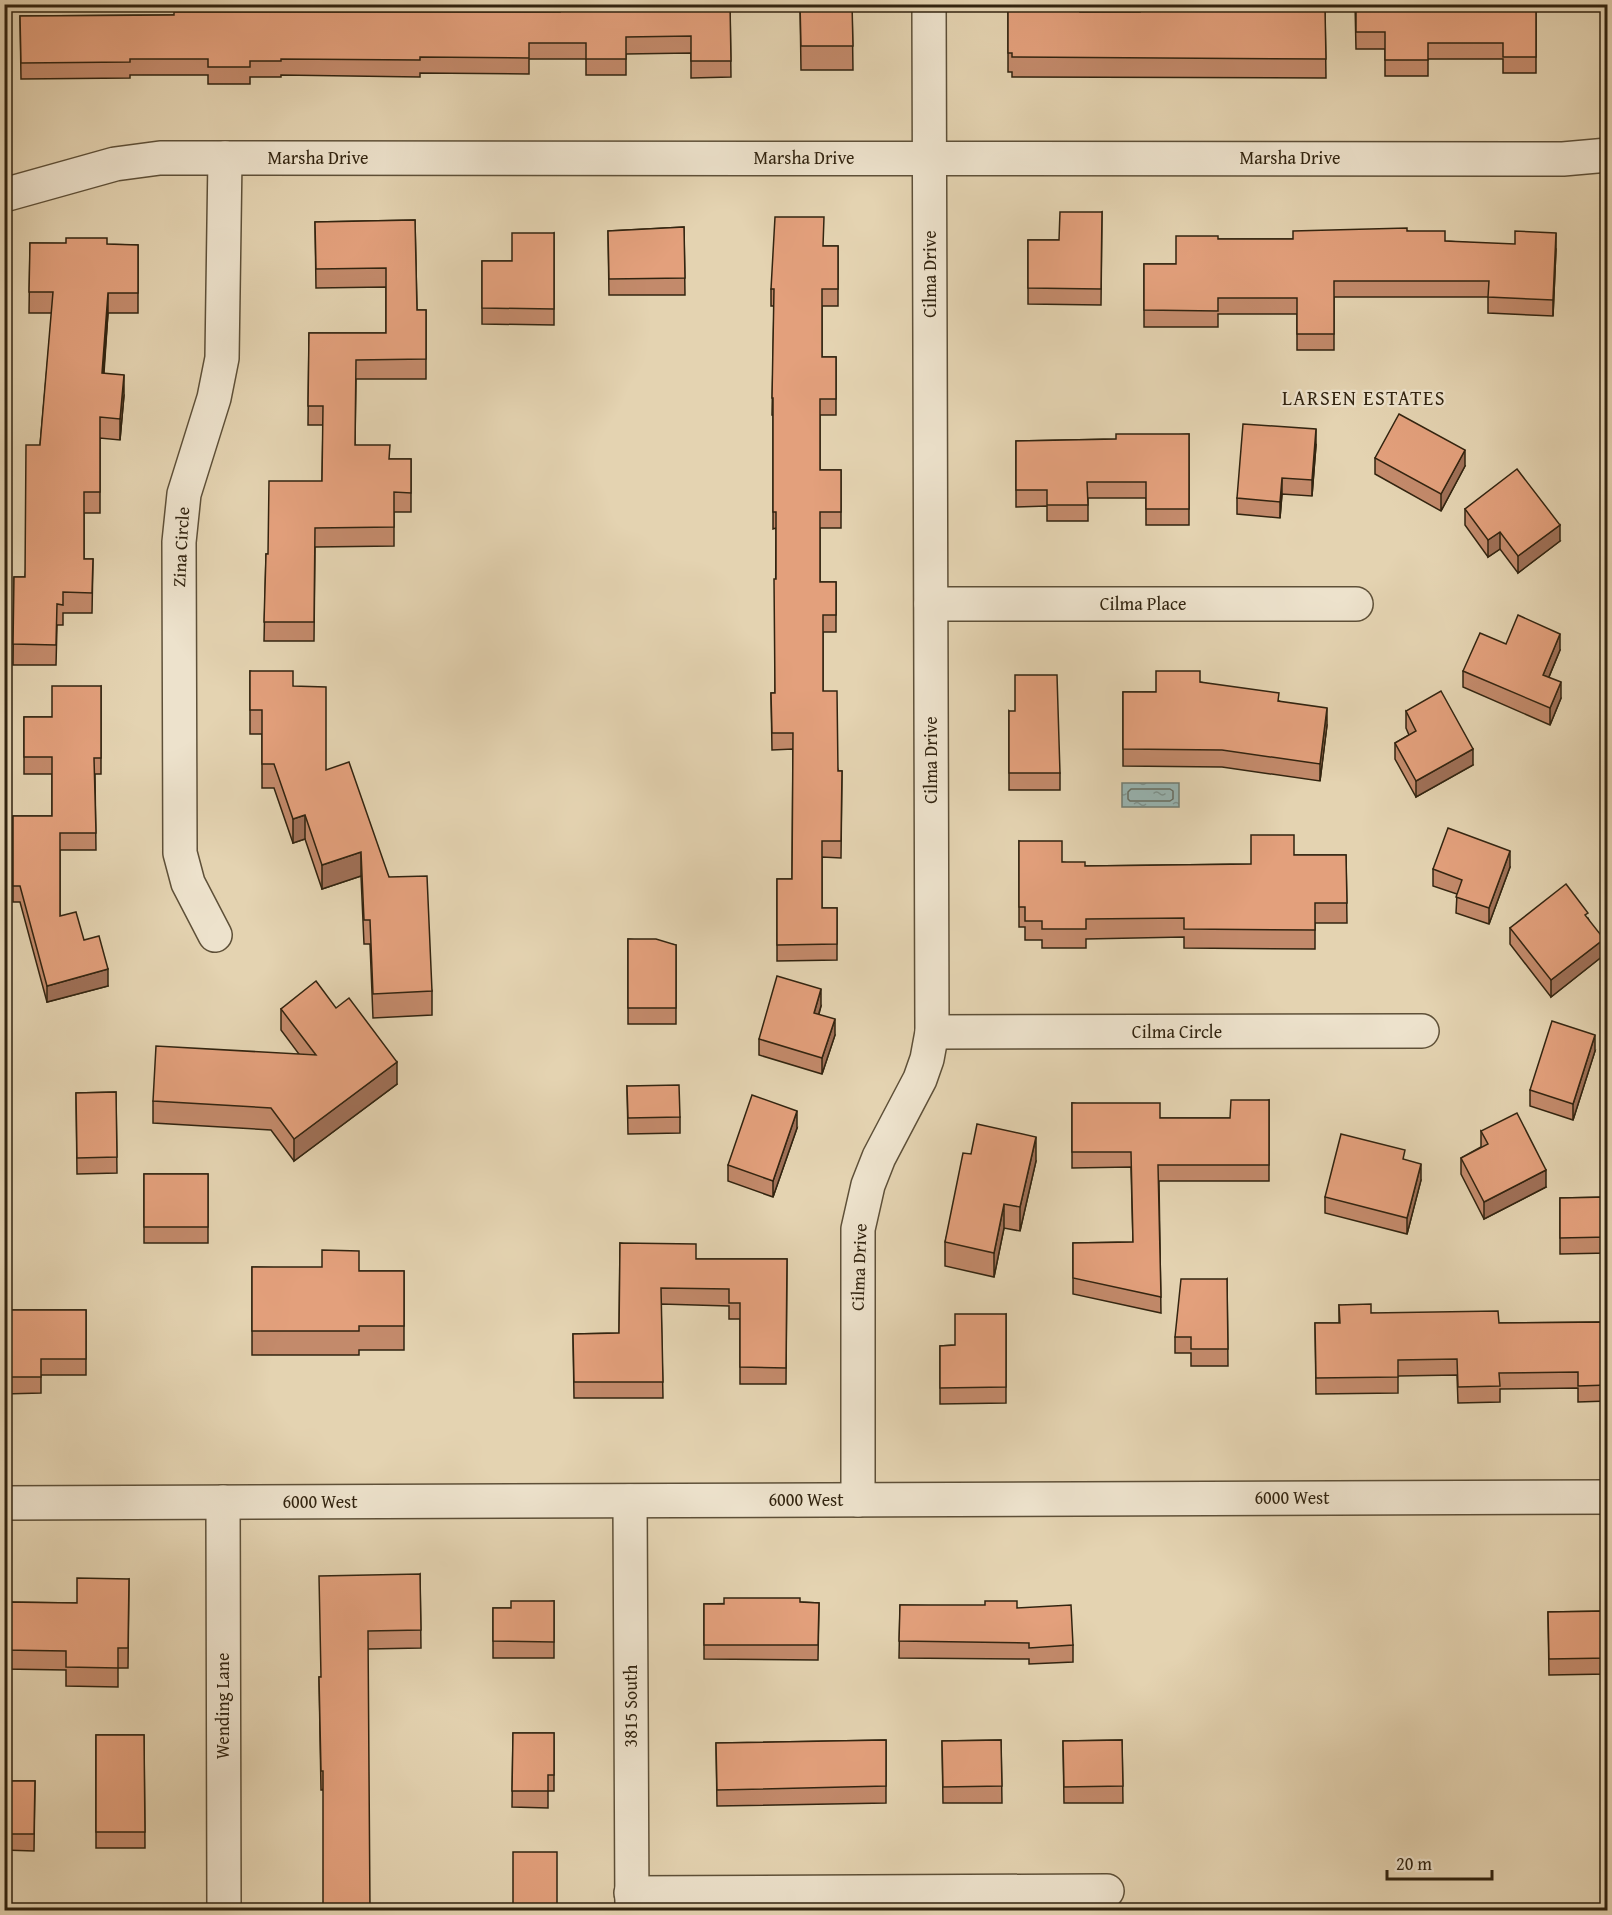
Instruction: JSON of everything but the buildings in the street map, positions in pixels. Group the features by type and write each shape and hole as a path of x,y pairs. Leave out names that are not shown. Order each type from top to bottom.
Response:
{"street":[{"name":"Cilma Drive","path":"858,1500 858,1229 879,1157 920,1079 927,1059 932,1032 929,4"},
{"name":"Marsha Drive","path":"4,195 115,164 160,158 1563,159 1608,156"},
{"name":"Zina Circle","path":"215,934 189,883 180,853 178,542 184,494 214,398 222,358 225,158"},
{"name":"Cilma Place","path":"931,604 1356,604"},
{"name":"Cilma Circle","path":"932,1032 1422,1031"},
{"name":"6000 West","path":"4,1503 1608,1497"},
{"name":"3815 South","path":"630,1501 631,1902"},
{"name":"Wending Lane","path":"223,1502 224,1911"},
{"path":"631,1902 1107,1891"}],"water":[{"path":"1122,783 1179,783 1179,807 1122,807"}],"district":[{"name":"LARSEN ESTATES","path":"1364,398"}]}
